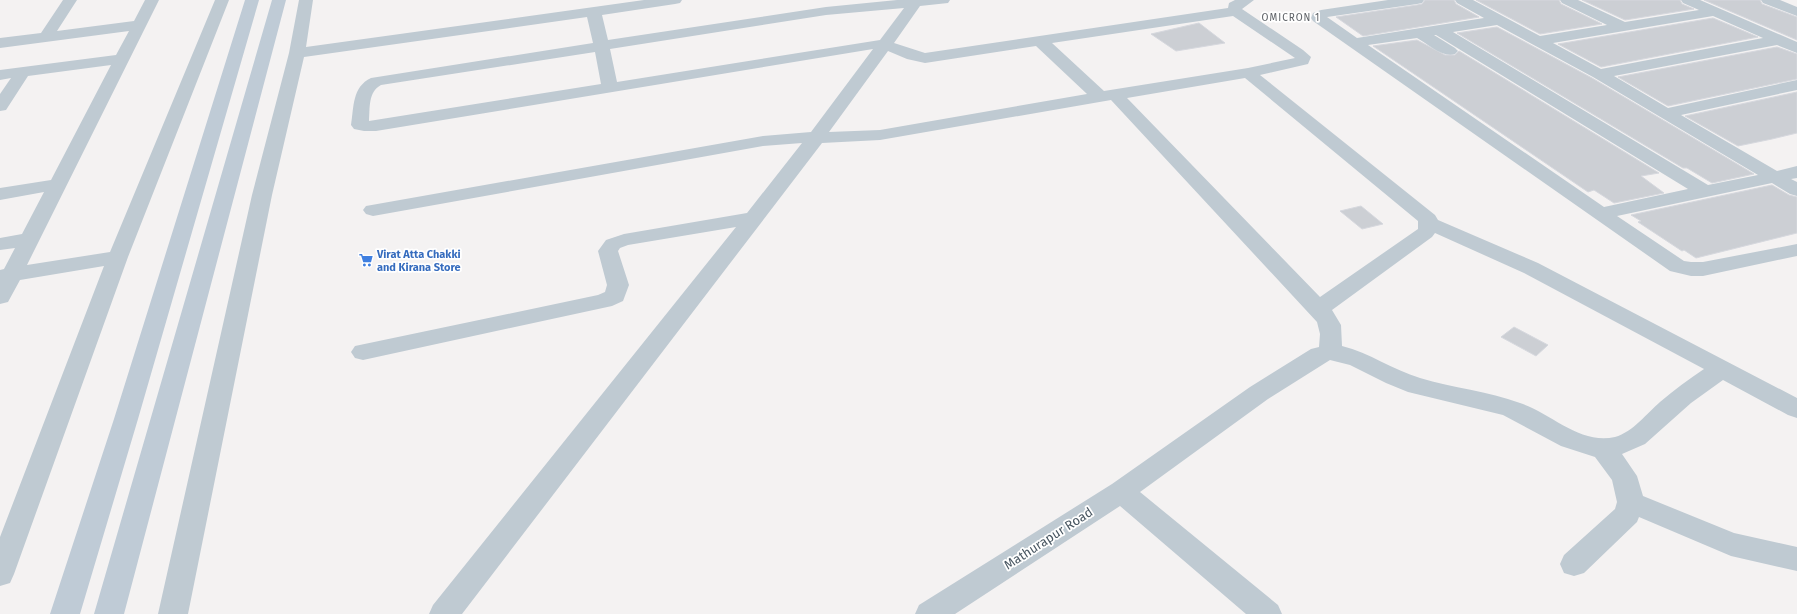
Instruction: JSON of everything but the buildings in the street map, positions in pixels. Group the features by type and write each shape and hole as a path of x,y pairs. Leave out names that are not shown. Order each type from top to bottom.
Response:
{"street":[{"path":"46,37 70,0"},
{"path":"0,297 6,275 29,238 59,184 152,0"},
{"path":"0,574 118,257 222,0"},
{"path":"65,614 126,419 252,0"},
{"path":"109,614 279,0"},
{"path":"173,614 262,195 297,53 306,0"},
{"path":"297,53 456,30 594,13 675,0"},
{"path":"373,210 764,141 880,135 1248,73 1298,63 1303,59 1298,53 1242,6 1040,41 926,58 917,57 894,46 877,44 376,126 360,125 364,91 370,83 826,10 882,4 944,0"},
{"path":"1417,0 1318,16 1320,20 1677,266 1691,269 1703,269 1797,250"},
{"path":"1462,0 1599,74 1797,190"},
{"path":"1567,0 1629,26"},
{"path":"1588,0 1629,26"},
{"path":"1688,0 1797,48"},
{"path":"1768,0 1797,12"},
{"path":"444,614 816,138 916,2"},
{"path":"1539,41 1714,12"},
{"path":"594,13 610,87"},
{"path":"1355,43 1499,20"},
{"path":"0,43 139,25"},
{"path":"1439,30 1706,192"},
{"path":"1420,33 1684,196"},
{"path":"1599,74 1779,40"},
{"path":"1040,41 1107,96 1283,274 1319,308 1330,322 1332,331 1330,352 1358,359 1379,371 1413,385 1511,409 1530,416 1575,442 1603,449 1626,443 1648,427 1706,378 1723,369"},
{"path":"0,75 123,59"},
{"path":"0,106 23,72"},
{"path":"1248,73 1428,219 1429,222 1532,268 1797,409"},
{"path":"1667,113 1797,85"},
{"path":"1602,213 1797,172"},
{"path":"0,194 59,184"},
{"path":"362,352 604,302 615,296 618,285 608,251 613,244 624,240 753,218"},
{"path":"1319,308 1425,233 1429,228 1429,222"},
{"path":"0,244 29,238"},
{"path":"6,275 118,257"},
{"name":"Mathurapur Road","path":"930,614 1121,492 1285,375 1314,357 1330,352"},
{"path":"1574,564 1627,514 1630,502 1628,487 1624,476 1603,449"},
{"path":"1121,492 1267,614"},
{"path":"1630,502 1731,544 1797,559"}],"place":[{"name":"Virat Atta Chakki and Kirana Store","path":"366,260"}],"district":[{"name":"OMICRON 1","path":"1291,17"}]}
